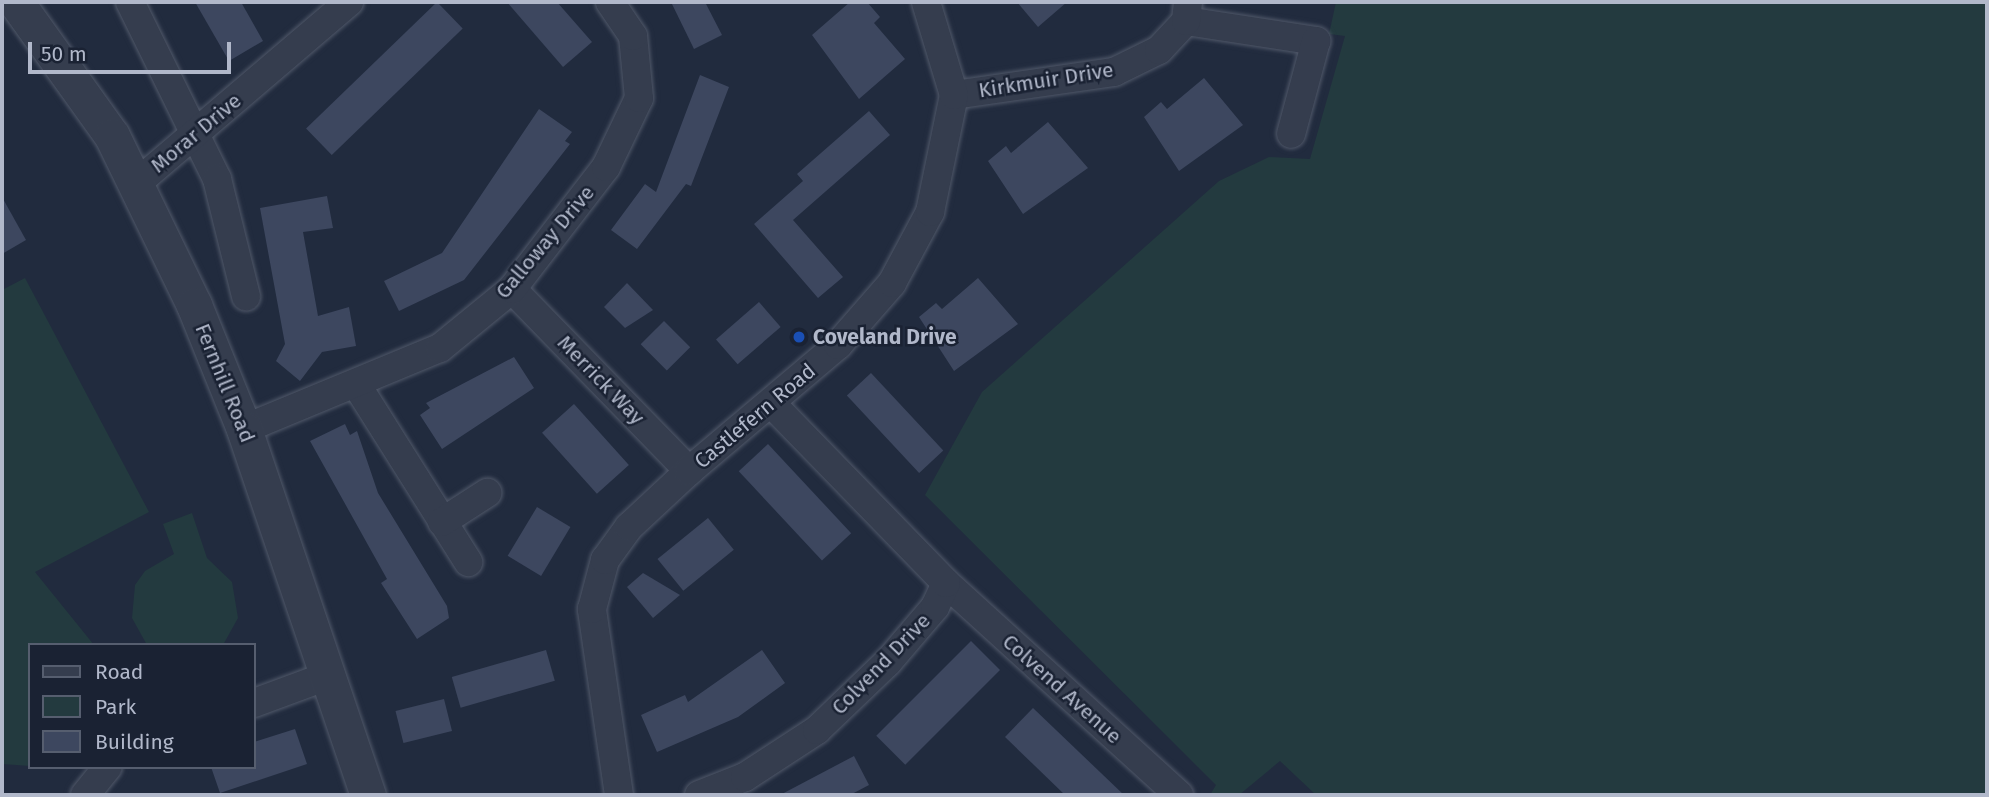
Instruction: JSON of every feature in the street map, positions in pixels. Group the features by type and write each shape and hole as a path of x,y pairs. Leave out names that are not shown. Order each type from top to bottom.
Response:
{"street":[{"name":"Fernhill Road","path":"16,2 56,51 137,183 244,429 368,795"},
{"path":"130,2 197,132 217,179 246,296"},
{"name":"Morar Drive","path":"137,183 349,2"},
{"name":"Galloway Drive","path":"244,429 358,387 440,348 512,289 606,167 639,99 633,36 610,2"},
{"name":"Castlefern Road","path":"619,795 592,609 605,560 629,527 690,471 772,404 838,345 892,284 930,212 954,95 926,2"},
{"path":"1187,11 1316,41 1291,134"},
{"name":"Kirkmuir Drive","path":"954,95 1114,72 1159,50 1187,11"},
{"name":"Merrick Way","path":"512,289 690,471"},
{"path":"358,387 468,562"},
{"path":"772,404 946,583"},
{"path":"442,523 487,493"},
{"name":"Colvend Drive","path":"699,795 745,777 817,730 896,653 935,607 946,583"},
{"name":"Colvend Avenue","path":"946,583 1179,795"},
{"path":"256,702 327,676"},
{"path":"85,795 106,769"}],"green space":[{"path":"1336,2 1987,2 1987,795 1316,795 1280,761 1239,795 1210,795 1216,785 925,495 982,392 1219,181 1269,157 1310,159 1345,36 1329,34"},
{"path":"25,278 149,512 35,572 92,643 28,643 28,766 2,764 2,290"},
{"path":"192,513 207,558 232,582 238,618 224,643 146,643 132,618 135,585 145,571 174,554 163,524"}],"building":[{"path":"195,2 241,2 263,41 229,61"},
{"path":"437,2 463,29 332,155 306,128"},
{"path":"507,2 557,2 592,42 563,67"},
{"path":"671,2 705,2 722,35 694,49"},
{"path":"850,2 867,2 880,17 874,23 905,59 859,99 812,35"},
{"path":"1017,2 1067,2 1038,27"},
{"path":"700,75 729,87 691,186 686,184 637,249 611,230 645,184 656,192"},
{"path":"1204,78 1243,125 1179,171 1144,117 1161,102 1167,109"},
{"path":"539,109 572,132 565,141 570,144 464,280 399,311 384,281 442,253"},
{"path":"869,111 890,135 793,220 843,277 818,298 754,224 803,181 797,174"},
{"path":"1048,122 1088,168 1023,214 988,161 1006,146 1011,153"},
{"path":"327,196 333,228 303,232 318,316 349,307 356,346 322,352 300,381 276,361 285,344 260,208"},
{"path":"2,197 26,240 2,254"},
{"path":"978,278 1018,324 954,371 919,317 936,303 942,309"},
{"path":"627,283 653,310 625,328 604,307"},
{"path":"759,302 781,327 738,364 716,339"},
{"path":"664,321 690,347 667,370 641,344"},
{"path":"514,357 534,388 442,449 420,415 430,408 426,403"},
{"path":"871,373 943,451 919,473 847,396"},
{"path":"574,404 629,465 597,494 542,433"},
{"path":"345,424 350,435 357,431 378,493 447,606 449,618 417,639 381,583 387,579 310,441"},
{"path":"768,444 851,533 822,561 739,471"},
{"path":"537,507 570,527 541,576 508,556"},
{"path":"708,518 734,550 683,591 657,559"},
{"path":"643,573 680,595 653,618 627,587"},
{"path":"971,641 1000,670 905,765 876,736"},
{"path":"546,650 555,681 461,708 452,677"},
{"path":"762,650 785,683 738,717 657,752 641,715 685,695 688,702"},
{"path":"444,699 452,731 403,743 395,711"},
{"path":"1033,708 1124,795 1065,795 1005,737"},
{"path":"295,729 307,764 220,793 212,769 256,769 256,741"},
{"path":"854,756 869,785 850,795 780,795"}],"place":[{"name":"Coveland Drive","path":"799,337"}]}
